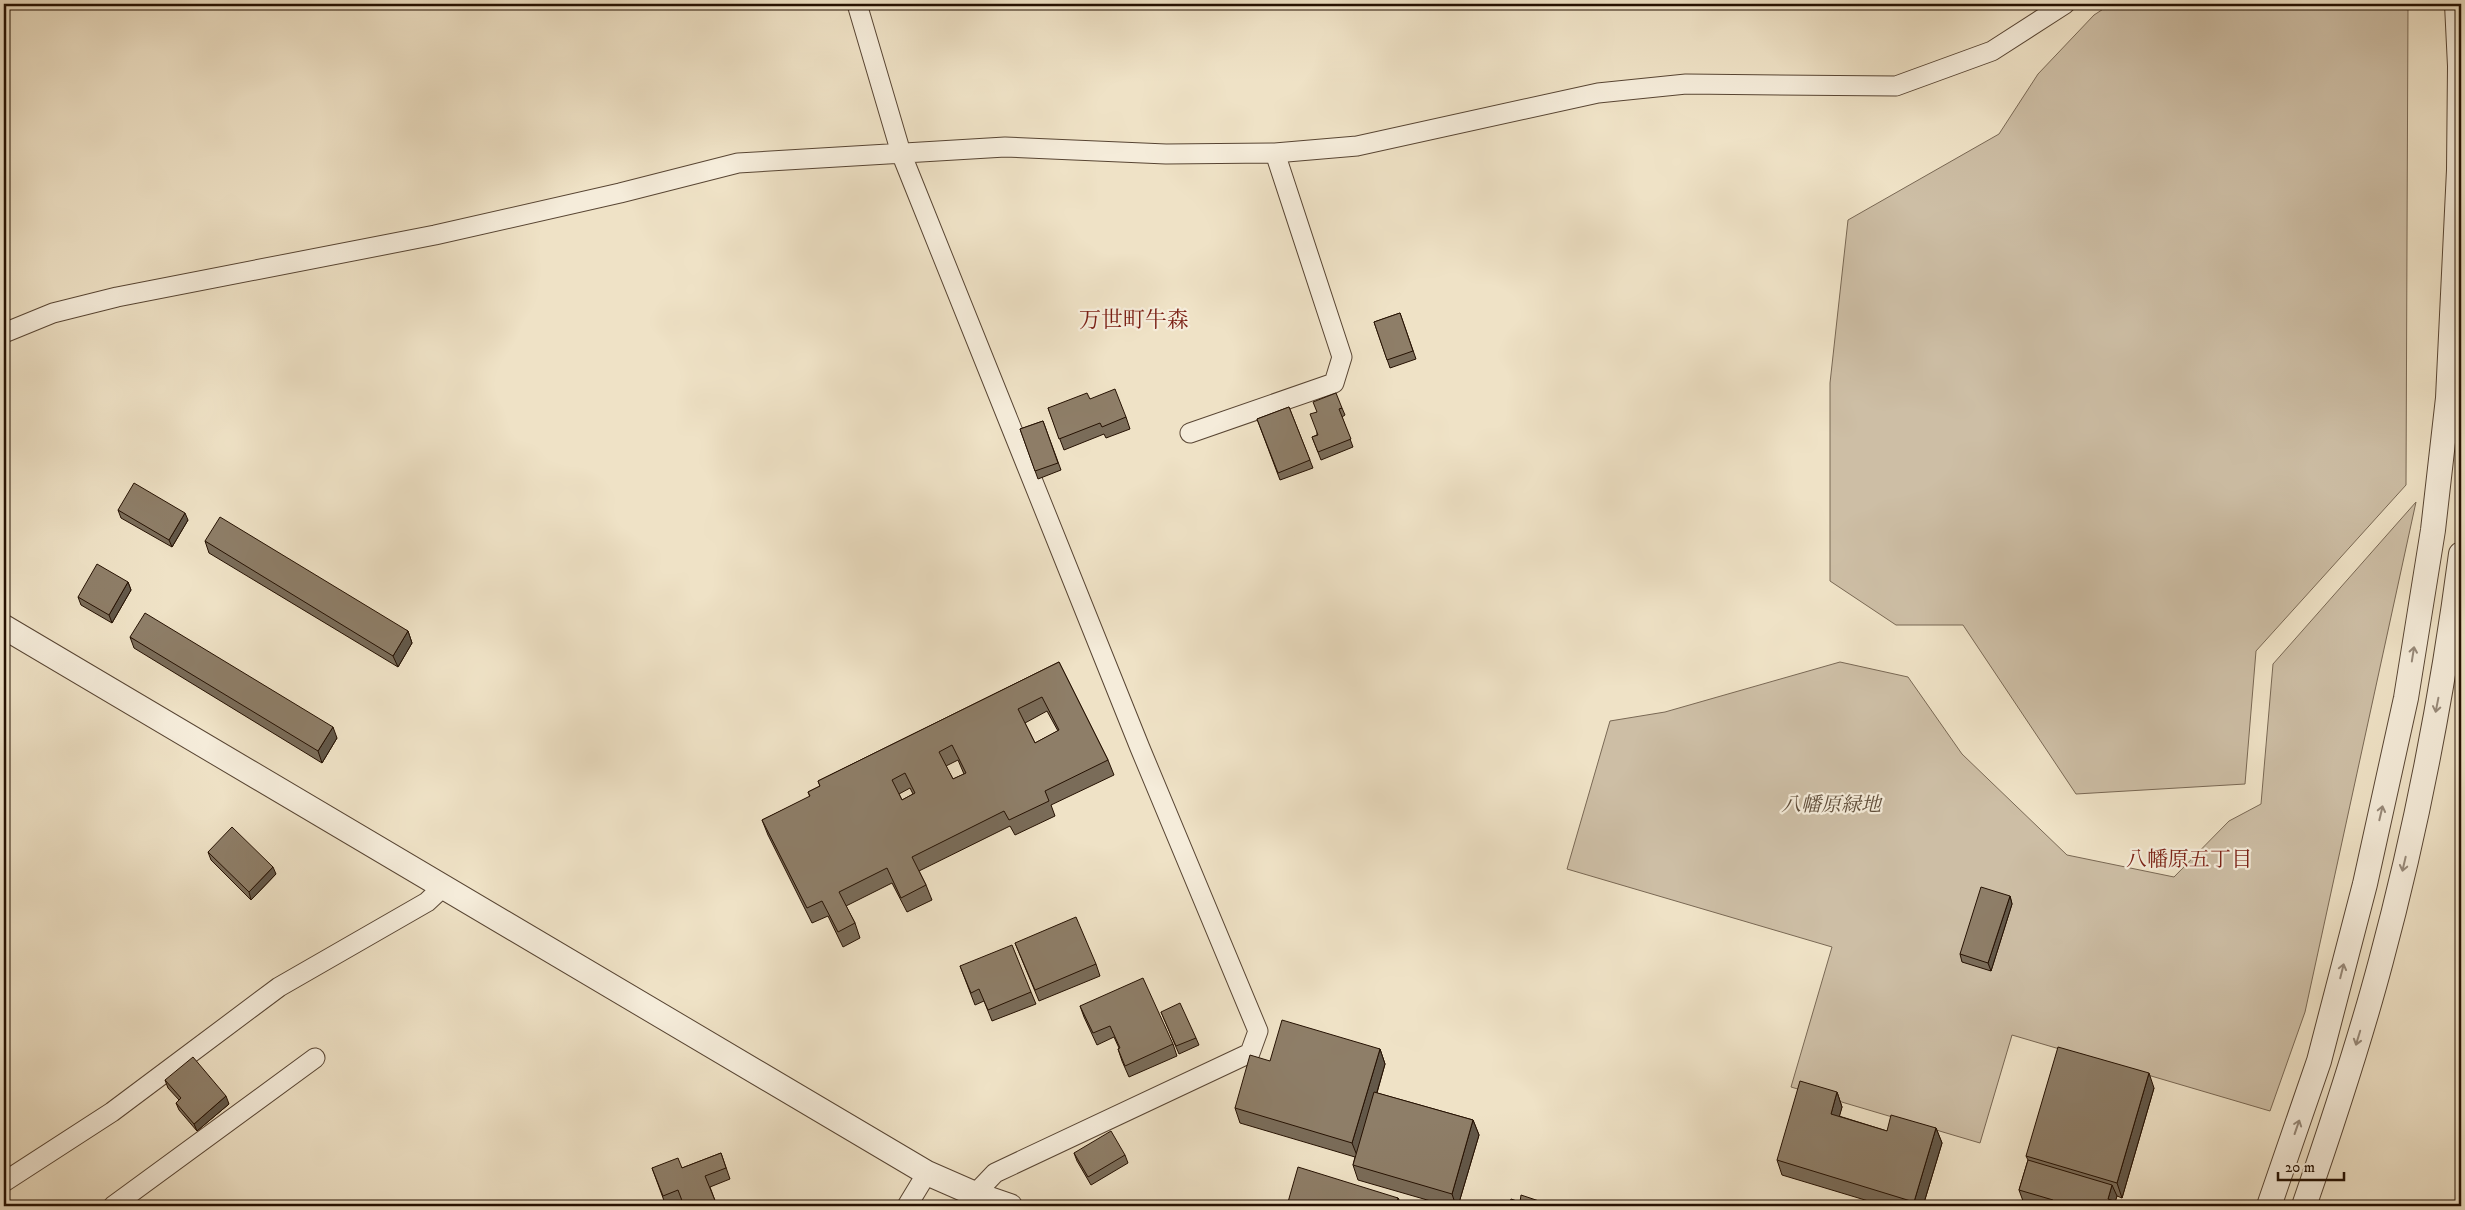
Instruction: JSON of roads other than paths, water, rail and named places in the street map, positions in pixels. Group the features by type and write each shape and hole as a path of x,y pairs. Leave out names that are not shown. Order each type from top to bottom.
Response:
{"street":[{"path":"857,4 901,153 1140,748 1258,1031 1250,1054 995,1173 975,1194"},
{"path":"4,333 53,313 117,297 435,235 738,164 1005,147 1166,154 1275,152 1357,146 1598,93 1686,84 1896,86 1992,51 2065,4"},
{"path":"2269,1206 2319,1061 2365,884 2406,698 2433,530 2448,398 2459,170 2460,66 2457,4"},
{"path":"1190,434 1334,383 1342,357 1275,152"},
{"path":"2304,1206 2334,1118 2381,962 2421,793 2451,632 2461,554"},
{"path":"4,627 927,1172 975,1194 1010,1206"},
{"path":"4,1182 112,1112 279,987 427,902 443,887"},
{"path":"113,1206 315,1058"},
{"path":"907,1206 927,1172"}],"district":[{"name":"万世町牛森","path":"1134,320"},
{"name":"八幡原五丁目","path":"2189,860"}],"park label":[{"name":"八幡原緑地","path":"1831,805"}]}
